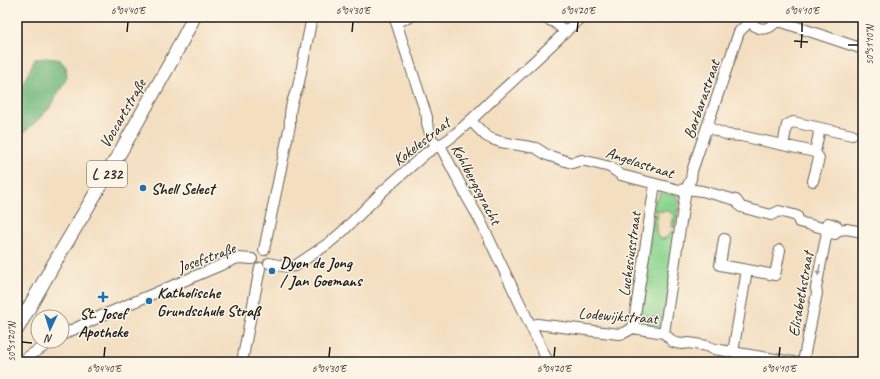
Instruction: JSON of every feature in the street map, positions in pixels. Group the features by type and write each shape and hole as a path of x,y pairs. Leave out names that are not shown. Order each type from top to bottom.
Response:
{"main road":[{"name":"Voccartstraße","path":"17,329 122,149 194,17"}],"street":[{"path":"264,250 290,125 289,118 291,107 298,87 312,17"},
{"path":"394,20 410,17"},
{"path":"542,17 554,22 566,32"},
{"name":"Kokelestraat","path":"264,266 294,266 329,243 383,191 431,149 448,140 471,121 580,17"},
{"path":"750,19 752,24 756,27 767,29 771,27 776,19 863,50"},
{"name":"Barbarastraat","path":"686,189 691,179 692,171 739,32 750,19"},
{"name":"Kohlbergsgracht","path":"394,20 427,116 427,123 432,140 439,145 443,151 479,218 548,362"},
{"name":"Angelastraat","path":"471,121 486,136 501,142 536,148 547,155 572,162 582,160 610,167 621,175 679,190 686,189 702,191 736,200 741,207 771,215 779,211 797,216 799,222 825,230 828,224 837,226 839,230 846,229 863,232"},
{"path":"783,145 787,125 793,122 852,135"},
{"path":"707,127 728,135 741,136 815,152 819,158 813,181"},
{"path":"815,152 820,128"},
{"name":"Luchesiusstraat","path":"633,328 655,184"},
{"path":"664,333 686,189"},
{"name":"Elisabethstraat","path":"803,362 817,293 816,288 825,230"},
{"path":"724,239 720,265 775,274 780,250"},
{"path":"242,362 264,266 270,256 264,250 256,251 252,259 254,265 264,266"},
{"name":"Josefstraße","path":"70,331 101,316 238,258 252,259"},
{"path":"733,352 747,270"},
{"name":"Lodewijkstraat","path":"532,326 537,324 619,334 633,328 664,333 676,343 689,343 793,362"},
{"path":"20,362 40,349"}],"green space":[{"path":"50,58 60,60 66,67 67,77 50,108 17,138 17,92 23,84 35,59"},
{"path":"661,192 676,195 679,199 675,228 672,227 672,213 668,211 654,210 655,199 658,199"},
{"path":"654,214 658,214 656,229 657,235 661,239 665,238 671,231 676,232 664,318 638,315"},
{"path":"638,316 664,319 661,328 639,326"}],"place":[{"name":"Shell Select","path":"143,188"},
{"name":"Dyon de Jong / Jan Goemans","path":"272,271"},
{"name":"St. Josef Apotheke","path":"103,297"},
{"name":"Katholische Grundschule Straß","path":"149,301"}]}
